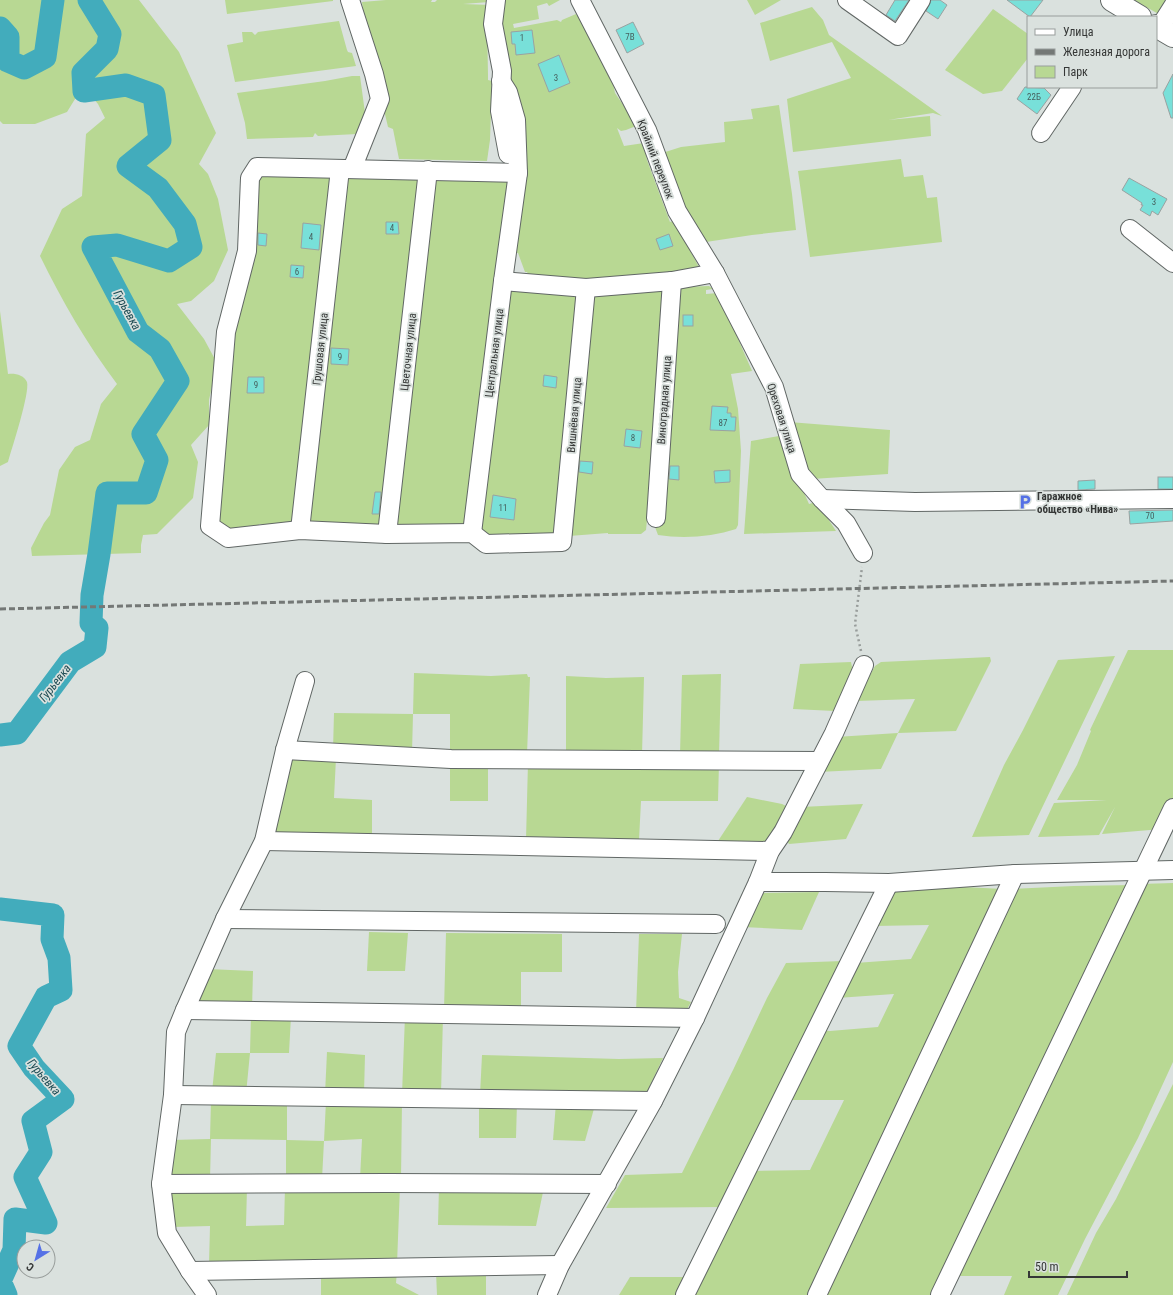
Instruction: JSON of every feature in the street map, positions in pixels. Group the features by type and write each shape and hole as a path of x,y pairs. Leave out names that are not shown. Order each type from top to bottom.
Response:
{"street":[{"name":"Грушовая улица","path":"300,530 346,169 380,99 374,74 350,0"},
{"path":"472,533 387,534 300,530 228,538 210,526 226,332 247,251 250,178 257,167 518,173 508,153 500,111 502,71 493,24 496,0"},
{"name":"Крайний переулок","path":"580,0 647,130 677,211 715,273"},
{"path":"847,0 898,36 921,0"},
{"path":"1163,30 1173,6"},
{"path":"1041,133 1071,88"},
{"name":"Цветочная улица","path":"387,534 428,170"},
{"name":"Центральная улица","path":"472,533 518,173"},
{"path":"1130,229 1173,263"},
{"path":"503,281 586,288 672,282 715,273"},
{"name":"Ореховая улица","path":"715,273 774,387 800,474 846,523 863,553"},
{"name":"Виноградная улица","path":"656,518 672,282"},
{"name":"Вишнёвая улица","path":"472,533 486,544 562,542 586,288"},
{"path":"822,499 916,502 1173,499"},
{"path":"547,1295 560,1266 653,1101 695,1018 758,882 770,851 783,832 834,733 864,665"},
{"path":"207,1295 167,1233 161,1184 174,1095 176,1032 226,919 264,841 285,750 305,681"},
{"path":"285,750 451,758 819,761"},
{"path":"940,1295 1173,808"},
{"path":"264,841 770,851"},
{"path":"758,882 889,883 1015,874 1173,870"},
{"path":"817,1295 1015,874"},
{"path":"685,1295 889,883"},
{"path":"226,919 716,924"},
{"path":"185,1010 695,1018"},
{"path":"174,1095 653,1101"},
{"path":"161,1184 607,1184"},
{"path":"190,1270 560,1266"}],"path":[{"path":"863,553 856,624 864,665"}],"green space":[{"path":"0,0 139,0 179,52 216,133 199,164 208,174 218,199 228,250 214,281 191,301 177,304 204,339 217,363 209,400 209,425 191,445 198,462 193,498 157,534 143,535 141,553 32,556 31,548 44,523 50,515 59,470 75,447 90,440 101,404 117,384 95,353 76,322 40,256 62,209 82,196 86,134 105,118 98,104 83,86 67,112 35,124 3,124 0,121"},
{"path":"225,0 333,0 333,1 227,14"},
{"path":"386,0 432,0 431,2 435,2 437,0 489,0 489,2 463,4 491,5 487,22 488,80 492,81 490,140 487,161 399,159 393,129 388,127 367,38 362,2"},
{"path":"501,0 560,0 549,6 547,3 537,6 539,19 513,24 514,28 557,20 561,22 562,20 576,14 577,16 581,13 611,74 615,93 636,126 621,131 617,128 624,146 644,143 647,160 670,222 673,221 676,224 701,271 603,283 531,279 527,272 525,272 518,253 514,253"},
{"path":"747,0 781,0 755,15"},
{"path":"1134,0 1165,0 1167,8 1162,16"},
{"path":"812,7 823,20 829,35 942,116 933,113 888,120 930,116 931,136 793,152 787,99 851,78 832,42 770,61 760,23"},
{"path":"993,9 1027,33 1027,59 1002,91 983,94 945,70"},
{"path":"339,21 347,50 348,52 352,53 356,66 235,82 227,45 243,42 242,32 252,32 255,35 258,32"},
{"path":"360,76 365,113 357,134 318,136 315,133 313,137 247,139 245,123 237,93"},
{"path":"779,105 796,230 706,242 685,208 659,154 681,147 725,142 724,122 753,119 751,109"},
{"path":"901,159 904,177 923,175 927,198 937,197 942,242 810,257 798,171"},
{"path":"261,172 336,173 297,524 259,524 258,529 217,530 222,408 254,199"},
{"path":"345,174 423,176 385,525 306,525"},
{"path":"433,176 510,179 470,526 398,531 394,517"},
{"path":"709,286 713,289 706,290 706,294 718,293 752,371 731,374 738,409 741,451 738,525 736,529 717,534 677,537 658,535 655,527 679,290 682,287"},
{"path":"665,289 659,401 646,530 641,534 608,533 569,536 592,295"},
{"path":"509,290 579,294 556,536 493,540 478,532"},
{"path":"0,311 8,374 22,376 27,382 27,388 17,433 8,462 0,466"},
{"path":"789,422 890,430 888,474 812,479"},
{"path":"779,436 809,504 816,502 819,505 836,531 744,534 751,441"},
{"path":"1128,650 1173,650 1173,806 1162,829 1102,834 1115,807 1099,835 1038,837 1054,803 1107,800 1057,800 1077,765 1091,731 1090,730"},
{"path":"1115,656 1029,835 972,837 1004,765 1058,660"},
{"path":"990,657 991,661 956,731 898,733 915,699 856,701 875,666 881,662"},
{"path":"851,662 853,672 835,711 793,709 800,664"},
{"path":"414,673 491,676 527,674 528,677 530,677 527,754 450,754 450,714 413,714"},
{"path":"721,674 719,755 680,755 682,675"},
{"path":"566,676 606,678 644,677 642,755 566,754"},
{"path":"334,713 413,714 412,753 333,750"},
{"path":"898,733 881,769 818,772 836,737"},
{"path":"290,757 336,758 334,798 372,800 372,838 276,837 271,830"},
{"path":"450,762 488,762 488,801 450,801"},
{"path":"528,762 719,763 718,801 641,801 639,840 526,840"},
{"path":"747,797 782,804 788,807 768,845 722,845 718,841"},
{"path":"863,804 846,839 789,844 786,839 801,807"},
{"path":"1173,883 1173,1062 1138,1138 1085,1239 1058,1295 1004,1295 1012,1276 953,1276 1140,884"},
{"path":"1132,885 933,1295 820,1295 1012,889"},
{"path":"944,886 1003,889 812,1295 690,1295 751,1171 810,1170 844,1100 788,1100 820,1030 830,1031 878,1027 894,994 837,998 855,963 911,959 929,925 874,926 891,890"},
{"path":"819,892 802,930 742,927 758,893"},
{"path":"369,932 408,933 405,971 367,971"},
{"path":"446,933 562,934 562,972 521,972 521,1010 444,1010"},
{"path":"639,934 682,934 678,972 679,998 691,1002 686,1011 636,1012"},
{"path":"843,961 725,1207 606,1208 625,1175 682,1173 767,998 786,963"},
{"path":"208,969 253,971 252,1009 197,1003"},
{"path":"251,1015 291,1016 289,1053 250,1053"},
{"path":"405,1016 443,1016 441,1094 402,1094"},
{"path":"327,1052 365,1055 364,1093 325,1094"},
{"path":"216,1053 250,1053 246,1094 212,1092"},
{"path":"482,1055 619,1059 663,1058 644,1098 480,1095"},
{"path":"1173,1084 1173,1295 1067,1295 1096,1233 1116,1199"},
{"path":"211,1100 287,1101 287,1140 324,1141 322,1179 286,1179 286,1140 211,1139 210,1179 171,1178 171,1140 210,1139"},
{"path":"326,1101 402,1101 401,1179 360,1179 362,1139 324,1141"},
{"path":"479,1102 517,1102 516,1138 479,1138"},
{"path":"556,1103 595,1105 585,1141 553,1140"},
{"path":"400,1186 397,1264 209,1265 210,1226 172,1227 166,1191 247,1187 246,1226 284,1225 285,1187"},
{"path":"439,1187 543,1192 536,1226 438,1225"},
{"path":"397,1271 396,1283 419,1295 321,1295 321,1272"},
{"path":"436,1272 486,1272 486,1295 437,1295"},
{"path":"630,1277 689,1277 680,1295 619,1295"}],"building":[{"path":"895,0 909,0 895,21 886,15"},
{"path":"931,0 940,0 947,5 938,19 926,11"},
{"path":"1007,0 1043,0 1031,16"},
{"path":"633,22 644,44 627,53 616,30"},
{"path":"532,30 535,53 516,55 515,44 512,44 511,32"},
{"path":"559,55 570,83 549,92 538,64"},
{"path":"1173,74 1173,118 1171,118 1163,93"},
{"path":"1025,87 1044,88 1051,95 1037,114 1017,99"},
{"path":"1129,178 1167,199 1158,215 1152,211 1150,216 1140,210 1143,205 1141,205 1142,203 1122,190"},
{"path":"386,222 398,222 399,234 386,234"},
{"path":"303,223 321,225 319,250 301,248"},
{"path":"258,233 267,234 266,246 258,245"},
{"path":"669,234 673,246 660,250 656,239"},
{"path":"291,265 304,266 303,278 290,277"},
{"path":"683,315 693,315 693,326 683,326"},
{"path":"331,348 349,349 348,365 331,364"},
{"path":"544,375 557,377 556,388 543,386"},
{"path":"248,377 264,377 264,393 247,393"},
{"path":"712,406 728,407 727,413 731,413 731,417 736,417 735,431 710,430"},
{"path":"626,429 642,431 640,448 624,446"},
{"path":"580,461 593,462 592,474 579,472"},
{"path":"670,466 679,466 679,480 669,479"},
{"path":"730,470 730,482 715,483 714,471"},
{"path":"1158,477 1173,477 1173,489 1158,489"},
{"path":"1095,480 1095,489 1078,490 1078,481"},
{"path":"375,492 381,492 379,514 372,514"},
{"path":"493,495 516,499 514,520 490,517"},
{"path":"1173,510 1173,521 1130,524 1129,511"}],"waterway":[{"name":"Гурьевка","path":"0,28 8,37 8,61 24,68 45,57 53,0"},
{"name":"Гурьевка","path":"0,735 17,733 70,662 95,647 97,628 91,623 92,595 107,493 146,493 157,460 143,434 178,381 160,349 138,332 93,247 117,245 169,261 191,247 185,224 158,188 128,166 160,140 154,95 126,85 84,91 83,73 107,49 110,34 89,0"},
{"name":"Гурьевка","path":"0,909 53,915 52,939 59,958 61,990 46,997 19,1046 34,1068 63,1099 33,1121 41,1152 25,1177 46,1223 15,1219 14,1250 0,1281 6,1295"}],"railway":[{"path":"0,609 1173,581"}],"place":[{"name":"Гаражное общество «Нива»","path":"1025,502"}]}
